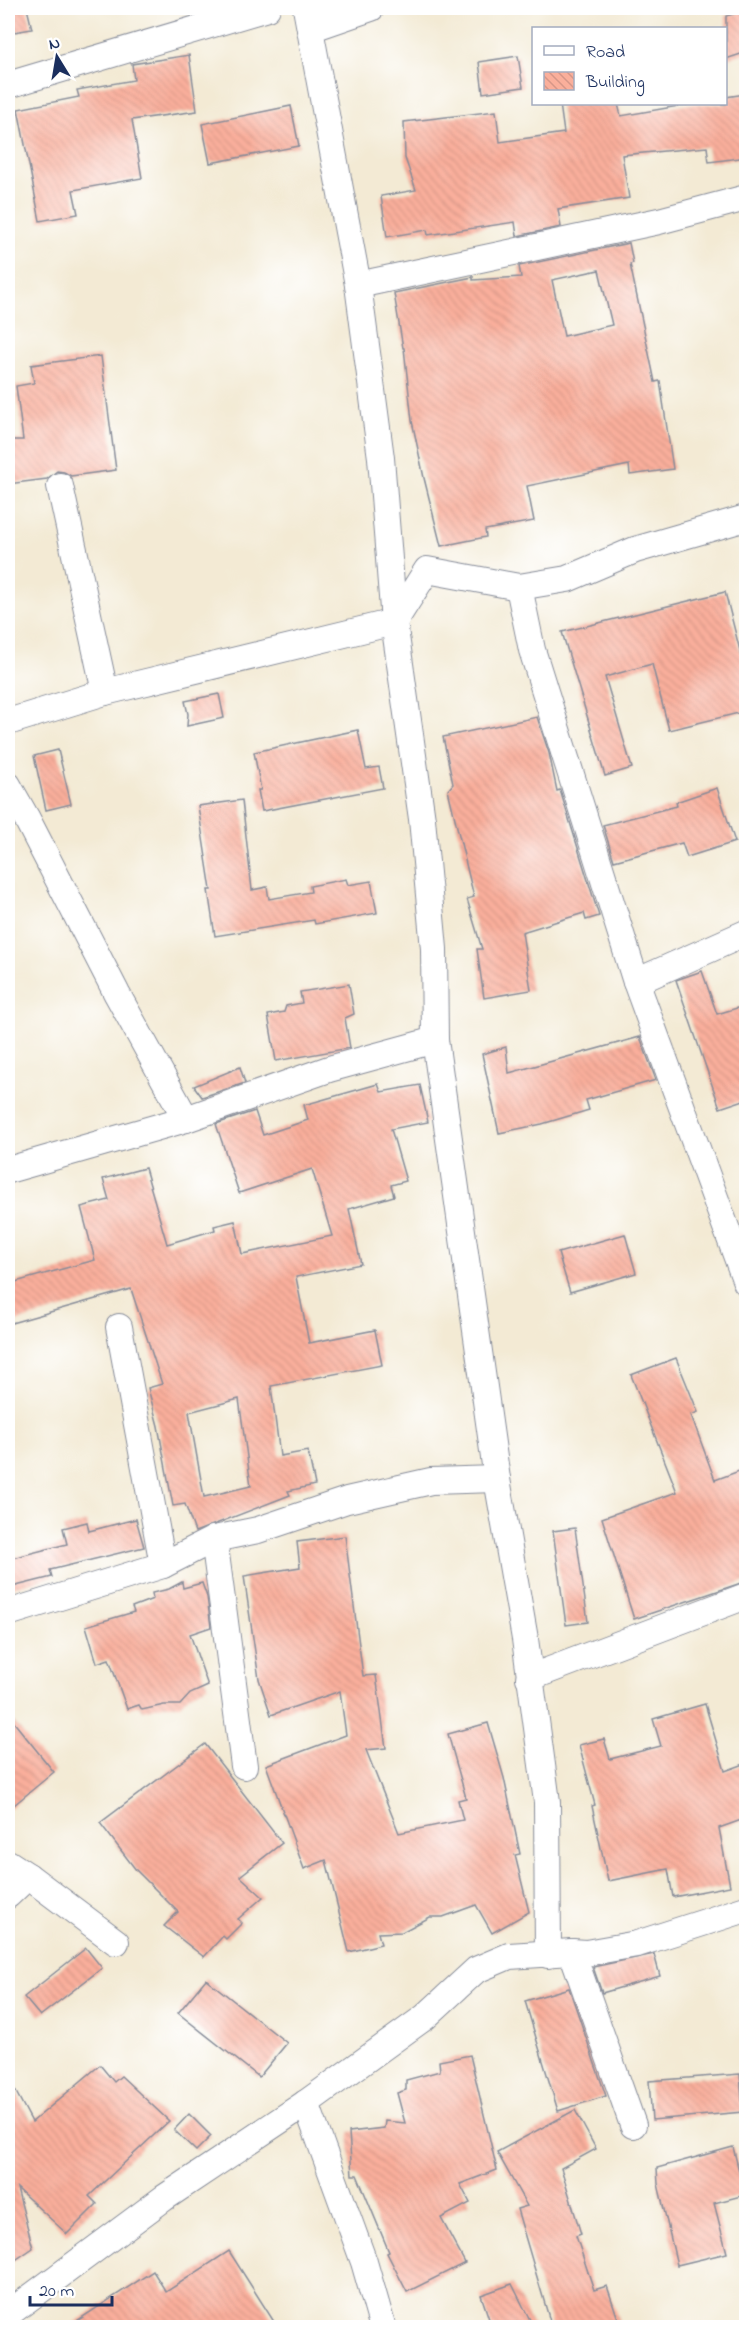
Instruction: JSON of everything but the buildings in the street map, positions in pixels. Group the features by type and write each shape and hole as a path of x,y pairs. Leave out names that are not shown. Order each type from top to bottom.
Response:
{"street":[{"path":"8,85 267,8"},
{"path":"371,8 308,18 358,285 381,458 394,622 423,831 434,949 435,1040 497,1479 525,1639 547,1802 560,1953 633,2125"},
{"path":"358,285 659,221 747,198"},
{"path":"60,486 105,692"},
{"path":"8,722 105,692 394,622 427,570 519,587 567,579 635,550 747,518"},
{"path":"519,587 532,650 636,982 747,1282"},
{"path":"8,785 117,994 186,1119"},
{"path":"636,982 747,933"},
{"path":"8,1170 186,1119 329,1069 435,1040"},
{"path":"119,1327 163,1565"},
{"path":"8,1614 163,1565 214,1539 258,1530 347,1500 431,1481 497,1479"},
{"path":"214,1539 243,1766"},
{"path":"529,1678 747,1596"},
{"path":"8,1895 18,1870 116,1942"},
{"path":"8,2314 164,2198 306,2103 425,2017 476,1970 509,1956 586,1953 637,1944 747,1909"},
{"path":"306,2103 364,2262 383,2328"}]}
